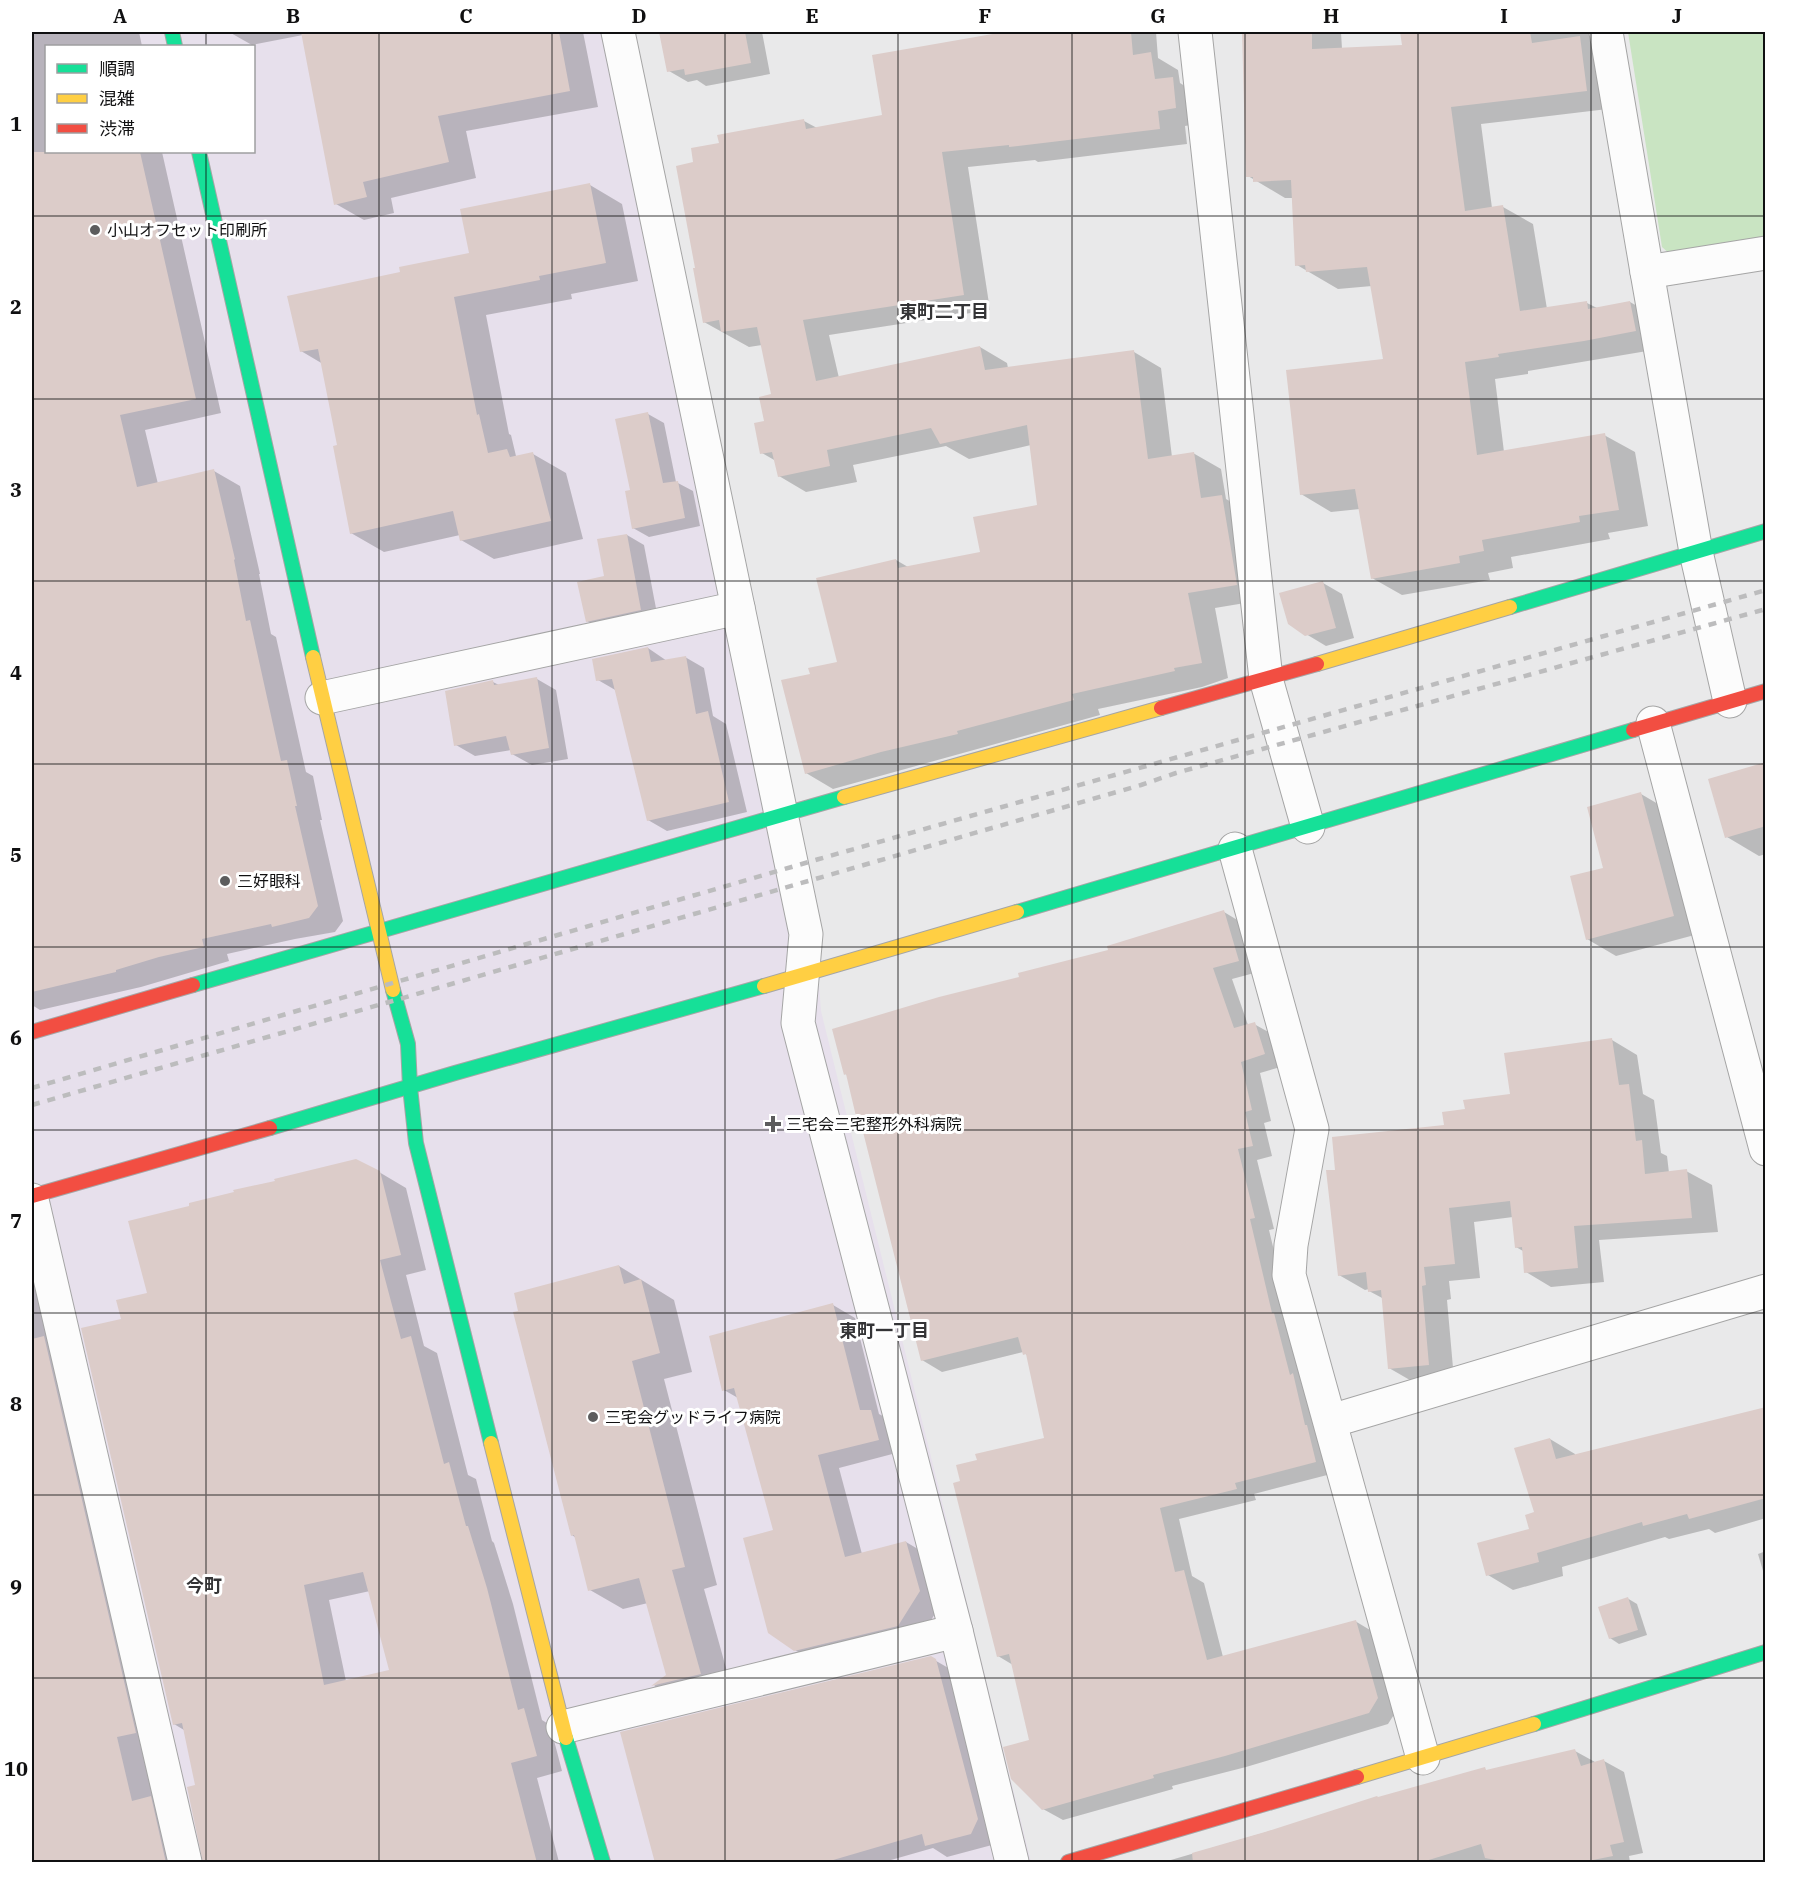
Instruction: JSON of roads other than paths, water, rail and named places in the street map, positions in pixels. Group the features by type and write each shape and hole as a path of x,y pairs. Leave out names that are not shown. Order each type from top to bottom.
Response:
{"street":[{"path":"618,32 806,934 798,1023 956,1631 1012,1863"},
{"path":"1195,32 1266,679 1308,826"},
{"path":"1606,32 1696,552 1730,701"},
{"path":"199,153 322,698 386,968 408,1044 410,1087 417,1143 563,1727 603,1863"},
{"path":"1647,272 1766,252"},
{"path":"32,1032 781,815 1266,679 1766,531"},
{"path":"322,698 738,608"},
{"path":"185,1863 33,1207 455,1073 802,975 1766,691"},
{"path":"1653,723 1766,1149"},
{"path":"1234,849 1312,1129 1291,1245 1289,1275 1423,1758"},
{"path":"1330,1421 1766,1291"},
{"path":"563,1727 956,1631"},
{"path":"1068,1863 1423,1758 1766,1652"}],"railway":[{"path":"32,1088 819,859 1766,590"},
{"path":"32,1105 1176,773 1766,609"}],"place":[{"name":"小山オフセット印刷所","path":"95,230"},
{"name":"三好眼科","path":"225,881"},
{"name":"三宅会三宅整形外科病院","path":"773,1124"},
{"name":"三宅会グッドライフ病院","path":"593,1417"}],"district":[{"name":"東町二丁目","path":"944,311"},
{"name":"東町一丁目","path":"884,1330"},
{"name":"今町","path":"204,1585"}]}
